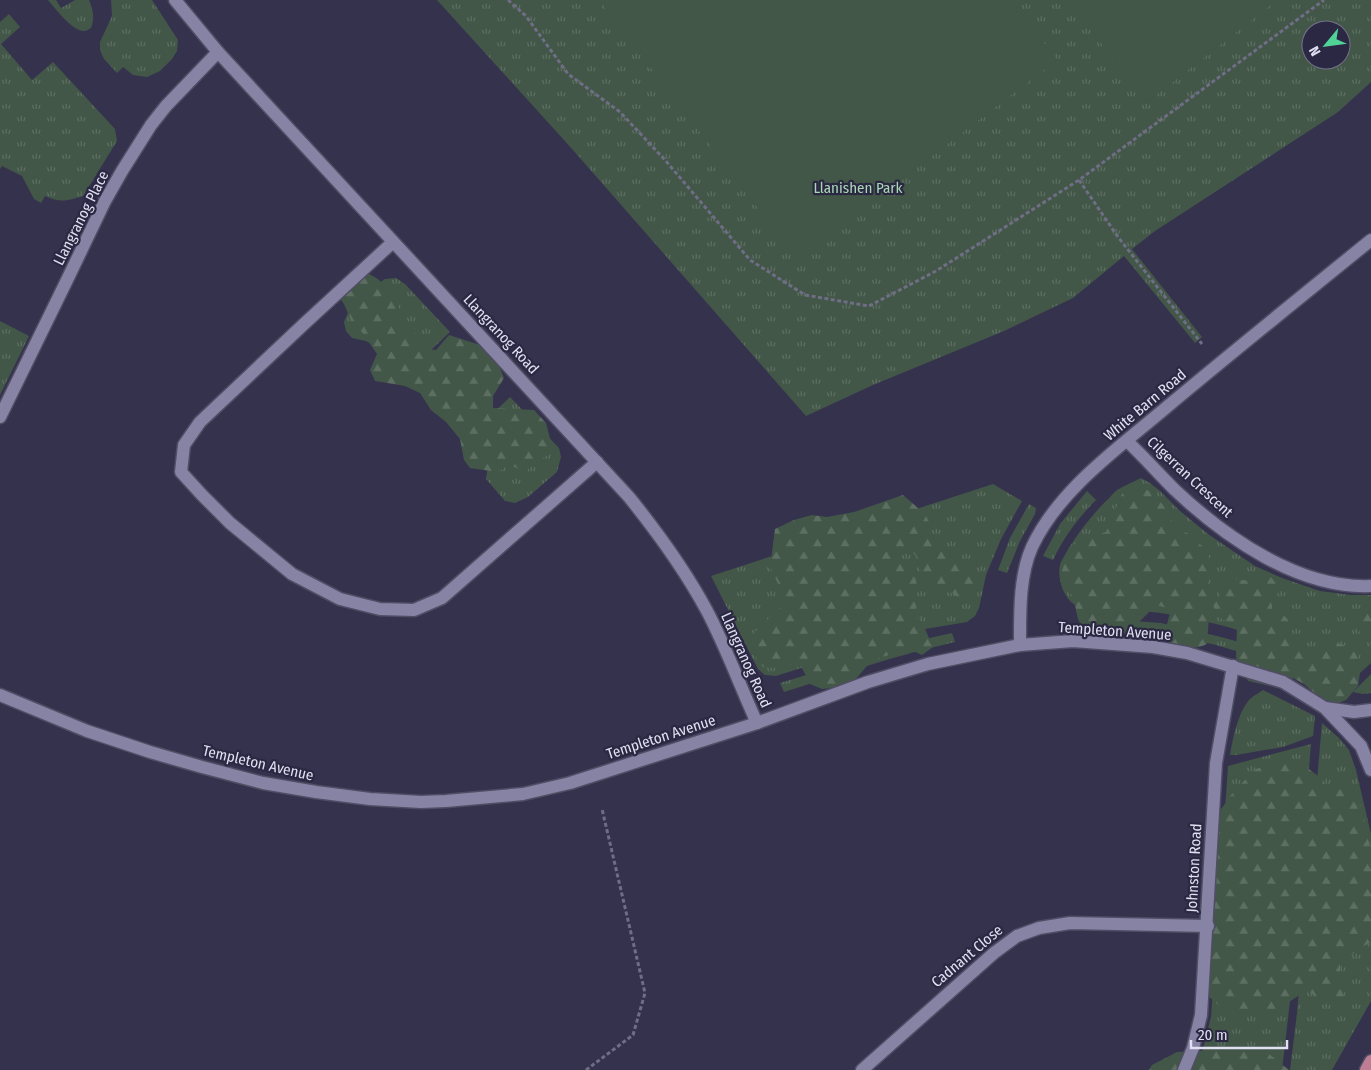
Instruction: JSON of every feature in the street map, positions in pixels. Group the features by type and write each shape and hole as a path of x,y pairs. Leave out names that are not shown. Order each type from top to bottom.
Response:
{"main road":[{"path":"1366,1070 1371,1061"}],"street":[{"name":"Llangranog Road","path":"175,0 218,52 597,462 645,517 672,553 707,611 757,723"},
{"name":"Llangranog Place","path":"0,417 122,171 151,124 218,52"},
{"name":"White Barn Road","path":"1020,645 1022,593 1031,548 1067,496 1093,470 1127,441 1371,240"},
{"path":"393,242 200,422 184,445 181,472 202,495 230,523 292,574 340,599 380,609 414,610 442,598 597,462"},
{"name":"Cilgerran Crescent","path":"1127,441 1175,490 1202,514 1229,535 1257,552 1282,566 1309,576 1335,583 1371,586"},
{"name":"Templeton Avenue","path":"0,695 87,731 202,767 263,783 370,799 421,802 479,799 523,794 570,783 757,723 909,669 1020,645 1073,641 1154,647 1187,652 1283,682 1325,708 1361,746 1371,770"},
{"name":"Johnston Road","path":"1184,1070 1193,1048 1201,1014 1208,926 1216,763 1232,666"},
{"name":"Templeton Avenue","path":"1325,708 1354,712 1371,710"},
{"name":"Cadnant Close","path":"862,1070 994,953 1017,936 1039,928 1070,923 1208,926"}],"path":[{"path":"508,0 526,16 568,74 620,112 665,160 750,260 805,295 868,306 936,272 1079,180 1324,0"},
{"path":"1079,180 1118,237 1202,344"},
{"path":"586,1070 633,1034 645,993 602,808"}],"green space":[{"path":"48,0 56,0 61,8 75,0 89,0 93,14 91,28 84,31 74,27"},
{"path":"111,0 152,0 178,40 177,51 160,71 147,77 133,75 123,67 117,73 104,59 100,50 100,42 112,16"},
{"name":"Llanishen Park","path":"437,0 1371,0 1371,82 1338,112 1155,231 1132,249 1202,337 1195,343 1124,256 1073,298 1004,331 873,385 806,416 573,150"},
{"path":"599,0 1011,0 1057,60 797,259"},
{"path":"1068,0 1277,0 1147,102"},
{"path":"9,14 20,27 1,44 32,80 53,62 115,129 117,141 83,196 55,200 45,196 41,203 34,199 22,176 2,166 0,169 0,22"},
{"path":"366,273 381,281 389,290 399,308 401,328 422,336 427,349 436,350 449,335 483,346 497,360 504,378 493,396 493,408 534,410 546,423 552,446 549,454 524,472 509,464 498,472 470,468 464,460 460,439 446,422 431,410 420,393 405,386 375,381 370,370 377,354 362,332 353,325 339,297"},
{"path":"396,278 405,284 450,332 406,374 379,348 366,341 352,338 346,331 344,322 350,308 366,292 385,279"},
{"path":"0,321 29,336 0,395"},
{"path":"510,397 559,448 561,457 557,472 528,497 515,503 505,501 486,479 489,461 467,438"},
{"path":"1141,478 1160,491 1180,511 1208,534 1255,566 1282,578 1320,591 1351,595 1371,595 1371,663 1360,673 1253,634 1198,620 1136,610 1088,609 1071,602 1064,592 1059,575 1061,563 1067,551 1080,531 1117,490"},
{"path":"993,484 1022,501 1001,539 986,575 979,608 975,616 967,622 925,629 776,676 765,675 758,669 711,576"},
{"path":"1136,485 1154,493 1175,527 1191,535 1206,550 1214,571 1206,586 1209,596 1218,599 1223,587 1231,579 1253,581 1263,575 1269,575 1277,584 1278,593 1271,602 1273,611 1284,616 1289,622 1293,643 1310,651 1323,644 1338,643 1351,648 1358,655 1361,666 1358,686 1346,700 1325,708 1327,704 1304,684 1293,678 1274,687 1248,681 1236,658 1237,625 1221,618 1212,603 1207,644 1197,647 1183,647 1168,642 1165,632 1171,609 1156,605 1132,629 1115,639 1097,638 1084,631 1078,619 1073,597 1065,585 1062,571 1069,547 1088,537 1106,532 1122,494"},
{"path":"1087,491 1096,500 1072,528 1053,560 1043,556 1060,524"},
{"path":"903,495 925,514 929,522 931,534 942,548 956,556 971,570 976,579 970,588 959,598 950,592 933,588 921,571 909,545 896,550 916,575 916,615 933,647 922,655 909,649 872,660 855,680 843,687 822,689 810,684 799,662 776,668 763,667 751,650 753,634 784,604 781,590 770,567 775,529 794,520 812,515 827,517 854,512"},
{"path":"1029,504 1036,508 1035,514 1020,541 1007,573 998,570 1010,538"},
{"path":"1371,602 1371,641 1361,636 1357,624 1364,607"},
{"path":"1103,619 1161,623 1279,653 1276,663 1216,645 1162,633 1102,629"},
{"path":"952,633 955,642 890,659 784,692 780,683 925,639"},
{"path":"1371,674 1371,693 1353,692"},
{"path":"1263,690 1315,716 1313,736 1283,747 1230,755 1242,711 1250,699"},
{"path":"1322,723 1349,750 1356,770 1371,834 1371,1001 1332,1070 1290,1070 1297,1013"},
{"path":"1311,744 1290,1001 1282,1070 1196,1070 1211,1017 1228,766"},
{"path":"1272,763 1305,766 1322,779 1329,791 1346,786 1362,809 1371,852 1371,942 1340,964 1340,977 1344,997 1333,1003 1320,1000 1307,990 1274,1012 1247,1013 1223,1009 1208,996 1219,812 1234,791 1256,769"},
{"path":"1220,1050 1269,1054 1289,1070 1149,1070 1152,1065 1177,1052"}]}
